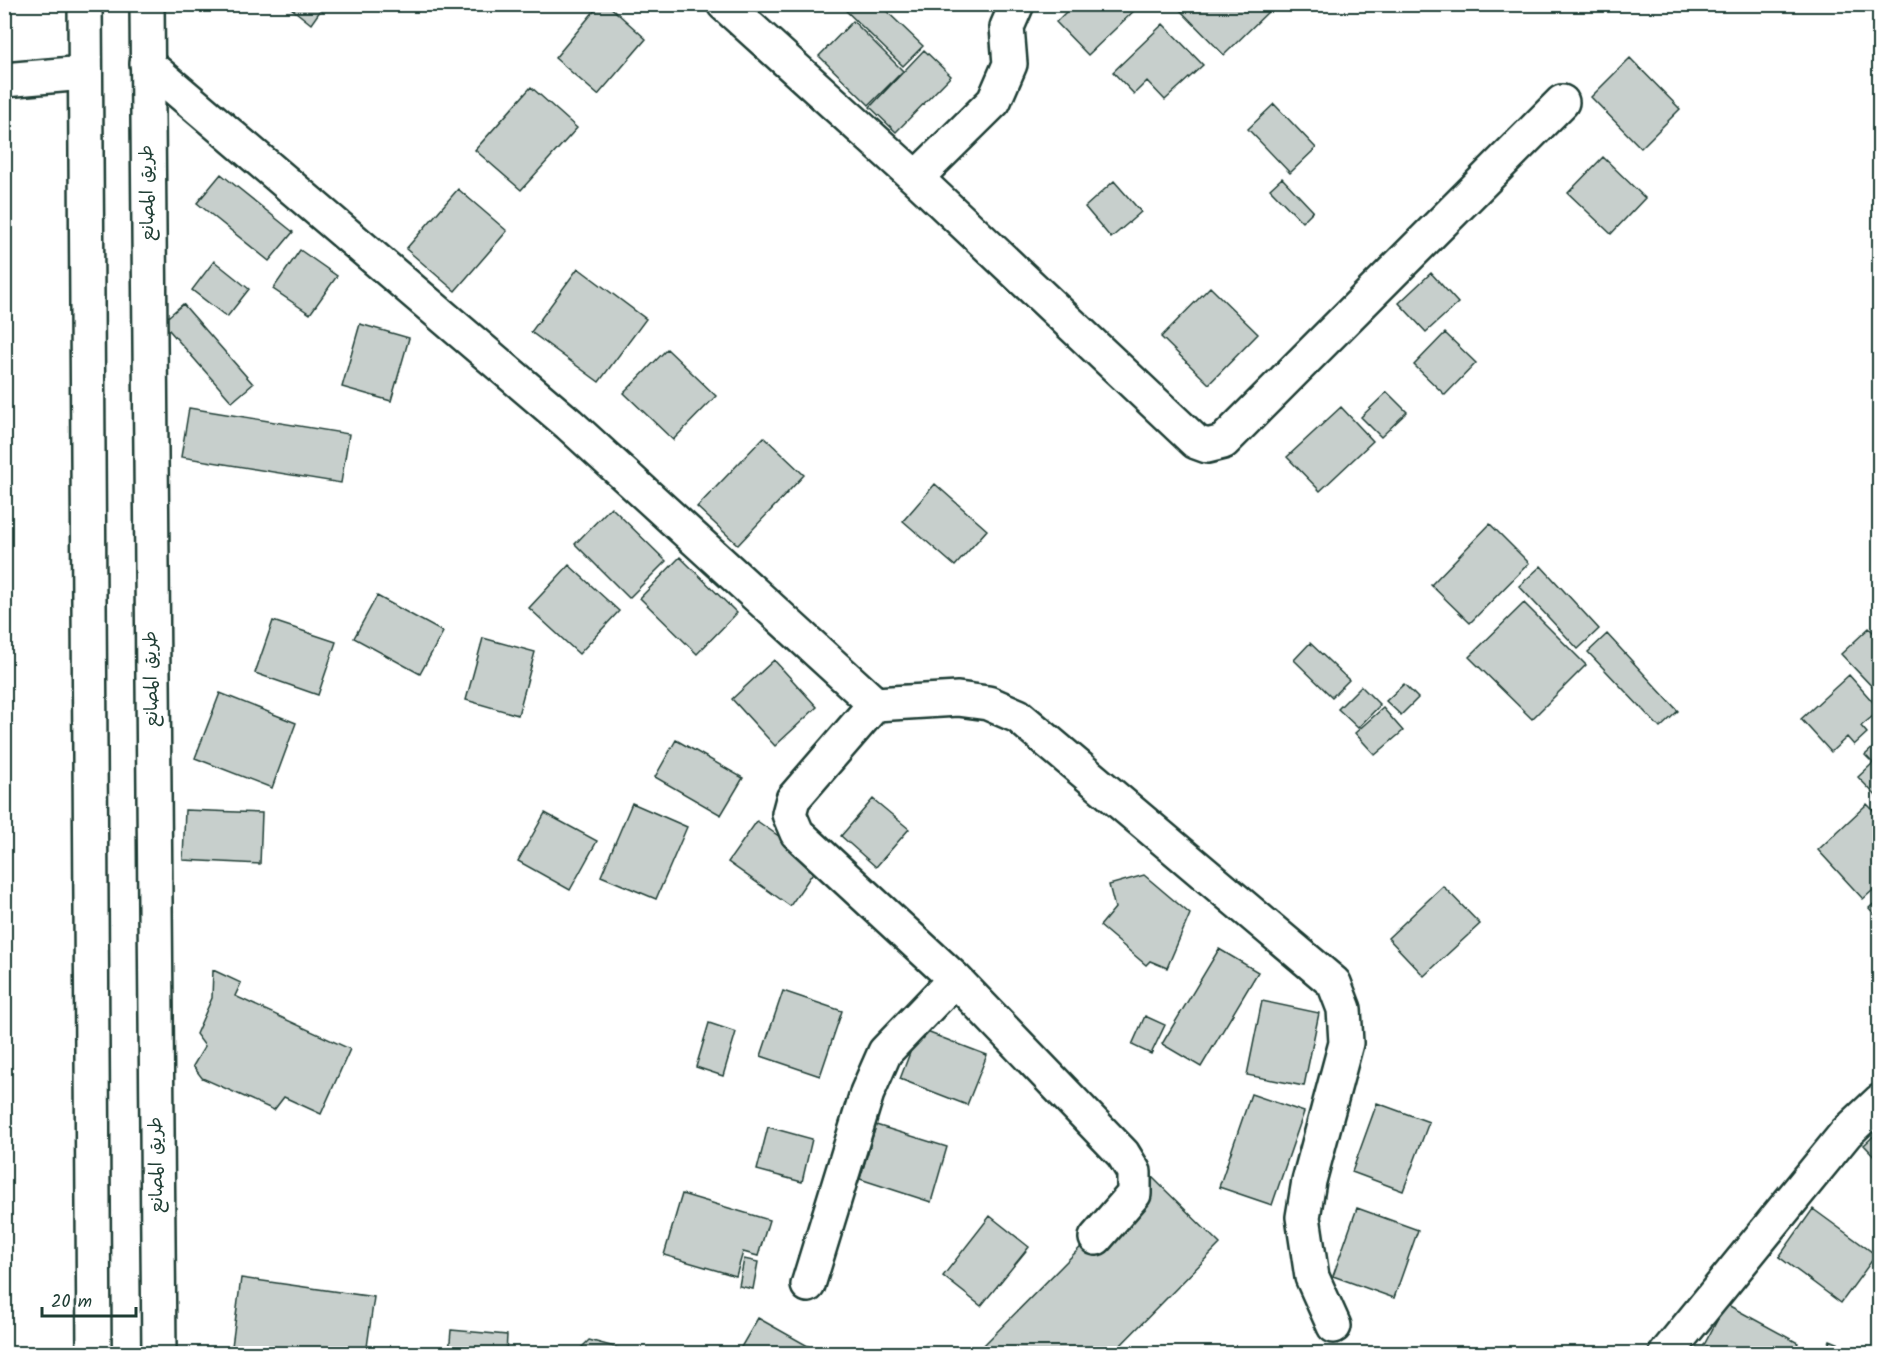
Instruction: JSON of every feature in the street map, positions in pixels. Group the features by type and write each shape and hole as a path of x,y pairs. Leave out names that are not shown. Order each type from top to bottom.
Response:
{"street":[{"path":"85,4 94,1353"},
{"name":"طريق المصانع","path":"147,4 159,1353"},
{"path":"724,4 916,178 1196,442 1207,446 1223,442 1562,102"},
{"path":"916,178 994,101 1010,64 1007,27 1017,4"},
{"path":"147,64 569,424 875,704"},
{"path":"4,80 84,73"},
{"path":"1096,1238 1134,1194 1134,1172 1123,1154 955,980 797,833 789,813 793,799 875,704 958,699 988,703 1018,716 1334,983 1344,1009 1346,1043 1309,1181 1304,1217 1312,1277 1334,1326"},
{"path":"808,1285 867,1093 885,1052 955,980"},
{"path":"1666,1353 1846,1133 1880,1101"}],"building":[{"path":"286,4 325,4 311,24"},
{"path":"600,4 607,4 646,39 598,95 555,58"},
{"path":"839,4 879,4 923,46 903,66"},
{"path":"1074,4 1134,4 1137,8 1088,55 1056,22"},
{"path":"1184,4 1269,4 1272,8 1224,55 1179,9"},
{"path":"853,21 903,71 869,105 819,56"},
{"path":"1163,24 1203,65 1165,100 1147,81 1134,94 1113,72"},
{"path":"924,50 951,76 896,132 870,107"},
{"path":"1630,58 1680,109 1641,148 1591,97"},
{"path":"531,87 577,128 521,190 475,150"},
{"path":"1274,104 1316,148 1290,173 1248,129"},
{"path":"1603,157 1645,198 1611,234 1568,193"},
{"path":"221,174 293,232 269,261 197,203"},
{"path":"1282,178 1313,211 1302,222 1270,189"},
{"path":"1114,181 1141,212 1111,238 1085,207"},
{"path":"458,189 507,231 455,291 406,249"},
{"path":"300,250 337,276 310,314 273,289"},
{"path":"214,261 249,289 227,317 192,290"},
{"path":"578,268 646,319 599,382 531,332"},
{"path":"1431,273 1458,303 1426,332 1399,303"},
{"path":"1210,287 1258,334 1209,384 1161,337"},
{"path":"183,304 253,384 232,402 162,322"},
{"path":"360,324 409,338 391,401 342,387"},
{"path":"1445,333 1476,363 1445,395 1414,365"},
{"path":"667,349 716,396 673,440 624,393"},
{"path":"1387,392 1407,412 1381,437 1361,417"},
{"path":"1341,407 1373,441 1320,491 1287,457"},
{"path":"189,408 349,434 341,483 181,457"},
{"path":"764,437 804,475 738,545 697,507"},
{"path":"935,484 987,530 955,566 903,521"},
{"path":"611,507 666,561 629,598 575,544"},
{"path":"1490,524 1529,563 1470,623 1431,585"},
{"path":"680,557 737,613 697,654 640,598"},
{"path":"569,565 619,611 579,654 529,608"},
{"path":"1541,566 1599,629 1578,649 1519,586"},
{"path":"377,596 443,632 420,674 354,638"},
{"path":"1524,603 1586,665 1532,719 1469,657"},
{"path":"273,621 336,642 318,695 255,673"},
{"path":"1869,628 1880,639 1880,695 1841,654"},
{"path":"1607,634 1678,711 1660,728 1588,652"},
{"path":"483,638 535,652 518,715 466,700"},
{"path":"1310,643 1349,680 1332,697 1294,660"},
{"path":"774,660 817,707 775,746 732,699"},
{"path":"1849,675 1880,710 1861,726 1867,733 1854,745 1847,737 1831,752 1801,719"},
{"path":"1404,684 1418,698 1401,715 1386,701"},
{"path":"1361,686 1380,705 1358,728 1338,709"},
{"path":"220,693 296,723 272,788 195,758"},
{"path":"1383,708 1403,731 1375,755 1355,733"},
{"path":"676,740 743,778 721,815 655,777"},
{"path":"1878,743 1880,745 1880,800 1858,777 1873,763 1865,755"},
{"path":"873,799 909,829 876,867 841,836"},
{"path":"632,803 687,827 656,899 601,876"},
{"path":"1867,804 1880,817 1880,884 1863,899 1818,850"},
{"path":"185,810 262,813 260,864 183,860"},
{"path":"545,813 597,841 570,890 518,861"},
{"path":"757,821 819,864 790,906 728,862"},
{"path":"1144,875 1190,914 1167,968 1150,961 1146,965 1100,926 1115,908 1109,885"},
{"path":"1443,886 1480,924 1424,976 1388,938"},
{"path":"1880,898 1880,920 1869,908"},
{"path":"1219,949 1258,972 1201,1067 1162,1044"},
{"path":"213,970 241,983 235,996 350,1049 321,1114 284,1097 274,1110 202,1078 193,1066 205,1046 196,1034 212,998"},
{"path":"783,991 842,1011 820,1076 761,1056"},
{"path":"1262,1001 1319,1013 1304,1086 1247,1075"},
{"path":"1145,1016 1165,1025 1151,1054 1132,1045"},
{"path":"709,1023 736,1032 723,1076 696,1067"},
{"path":"919,1029 987,1055 967,1105 900,1079"},
{"path":"1251,1094 1304,1112 1272,1205 1219,1187"},
{"path":"1377,1103 1429,1122 1403,1191 1352,1172"},
{"path":"876,1125 947,1147 931,1202 860,1179"},
{"path":"768,1127 812,1139 802,1182 757,1170"},
{"path":"1880,1130 1880,1162 1864,1145"},
{"path":"1151,1176 1220,1244 1112,1354 989,1354 982,1347"},
{"path":"682,1194 769,1220 758,1256 743,1252 736,1276 664,1255"},
{"path":"1357,1208 1418,1230 1394,1298 1333,1276"},
{"path":"1813,1209 1876,1255 1841,1303 1779,1257"},
{"path":"990,1216 1029,1247 981,1306 943,1276"},
{"path":"744,1259 758,1262 753,1289 739,1286"},
{"path":"241,1278 374,1297 366,1354 231,1354"},
{"path":"1726,1304 1798,1343 1792,1354 1719,1354 1704,1345"},
{"path":"758,1318 808,1346 804,1354 737,1354"},
{"path":"451,1330 507,1335 506,1354 449,1354"},
{"path":"589,1340 622,1349 622,1354 575,1354"},
{"path":"1830,1340 1864,1354 1825,1354"}]}
